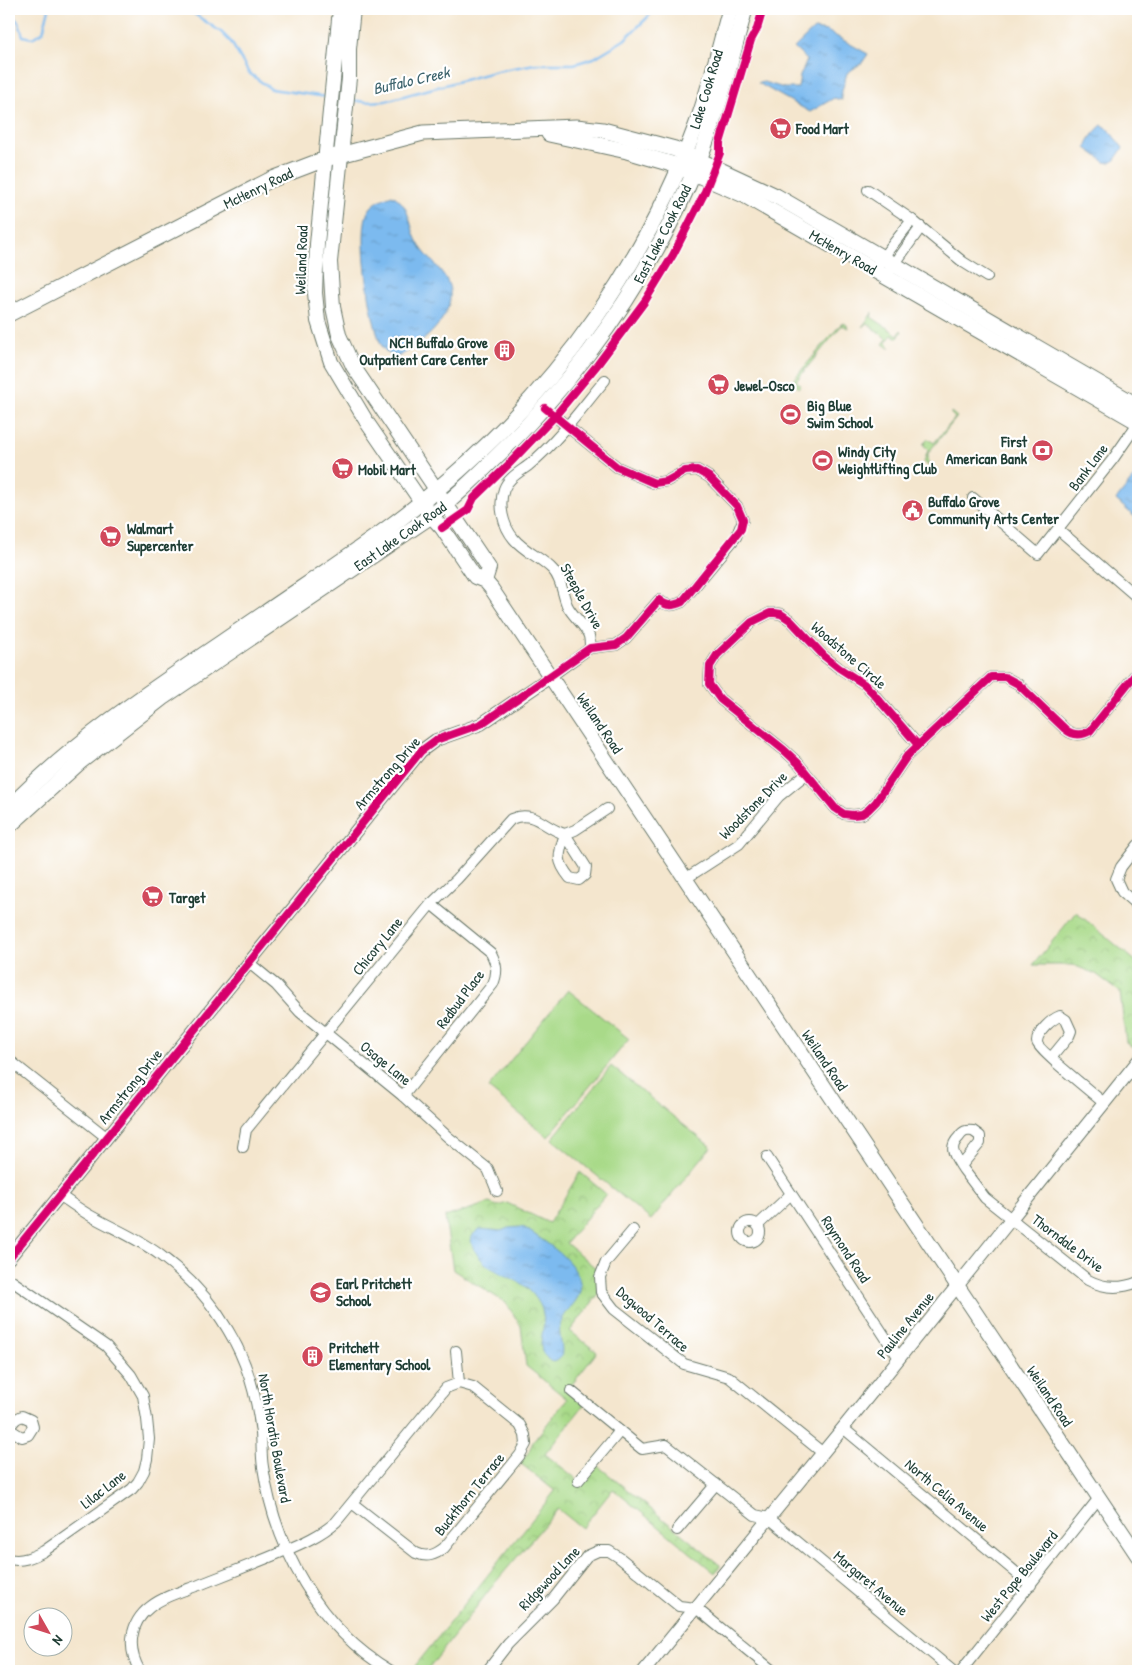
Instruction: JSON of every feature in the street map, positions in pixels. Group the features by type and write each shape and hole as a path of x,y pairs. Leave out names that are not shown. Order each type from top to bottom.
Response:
{"main road":[{"name":"Weiland Road","path":"340,9 314,293 323,342 331,362 368,424 431,516 442,528 475,577 485,581 550,677 1138,1556"},
{"name":"Weiland Road","path":"353,9 349,49 349,78 330,262 333,307 339,335 353,366 488,568 485,581"},
{"name":"Lake Cook Road","path":"689,164 730,9"},
{"name":"Lake Cook Road","path":"689,164 720,98 745,9"},
{"name":"McHenry Road","path":"9,314 270,180 325,159 423,133 576,127 603,130 672,148 689,164 744,195 884,267 1138,406"},
{"name":"East Lake Cook Road","path":"9,826 80,761 162,698 431,516 501,452 545,408 586,358 624,304 654,254 689,164"},
{"name":"East Lake Cook Road","path":"9,808 29,787 104,724 396,523 454,475 520,411 572,352 627,271 689,164"},
{"name":"McHenry Road","path":"884,267 1138,422"}],"street":[{"path":"868,190 922,227 963,262 987,277"},
{"path":"884,267 912,220"},
{"path":"884,267 922,227"},
{"name":"Steeple Drive","path":"590,648 589,635 574,618 554,572 514,538 503,518 501,504 504,488 511,478 540,456 558,438 605,380"},
{"name":"Armstrong Drive","path":"9,1258 420,751 436,740 481,724 590,648 616,645 626,638 659,600 673,606 682,602 736,537 741,529 743,520 737,506 709,477 697,470 685,471 667,480 654,483 617,467 545,408"},
{"name":"Bank Lane","path":"973,498 1038,554 1114,459 1138,422"},
{"path":"1059,530 1138,598"},
{"name":"Woodstone Circle","path":"806,774 784,750 720,699 709,684 710,666 717,655 752,622 770,613 781,614 790,620 824,656 864,684 918,745"},
{"name":"Woodstone Drive","path":"685,879 739,844 779,796 806,774 835,808 844,814 862,814 876,802 896,771 918,745 991,677 1005,677 1018,684 1070,734 1084,734 1090,731 1138,671"},
{"name":"Chicory Lane","path":"243,1148 246,1130 430,904 457,879 511,819 518,816 535,818 564,834 580,827 607,809"},
{"path":"1138,845 1121,867 1116,879 1122,892 1138,906"},
{"name":"Redbud Place","path":"403,1096 493,984 497,974 496,963 490,954 430,904"},
{"name":"Osage Lane","path":"248,962 276,985 300,1012 403,1096 448,1137 488,1169 497,1191"},
{"path":"1052,1058 1104,1103"},
{"path":"9,1060 106,1137"},
{"name":"Pauline Avenue","path":"644,1671 823,1453 1138,1062"},
{"name":"Raymond Road","path":"767,1157 899,1358"},
{"name":"Thorndale Drive","path":"961,1166 985,1198 1078,1273 1099,1286 1124,1287 1138,1282"},
{"path":"758,1226 791,1194"},
{"name":"North Horatio Boulevard","path":"59,1195 145,1245 165,1259 202,1292 228,1330 246,1365 261,1434 262,1466 273,1516 286,1550 311,1594 332,1621 376,1662 392,1671"},
{"name":"Dogwood Terrace","path":"632,1230 606,1262 600,1278 601,1292 614,1309 684,1364 729,1377 823,1453"},
{"name":"Lilac Lane","path":"9,1278 106,1346 131,1375 143,1396 149,1438 144,1471 132,1489 44,1551 22,1560 9,1559"},
{"path":"140,1671 133,1657 131,1637 143,1614 150,1607 170,1596 286,1550 326,1531 352,1503 446,1388 459,1383 456,1351"},
{"name":"Buckthorn Terrace","path":"352,1503 422,1556 437,1554 444,1548 526,1444 526,1435 520,1425 473,1387 459,1383"},
{"name":"Margaret Avenue","path":"571,1391 642,1449 666,1445 755,1515 769,1518 953,1671"},
{"name":"North Celia Avenue","path":"843,1428 1031,1585"},
{"path":"578,1481 620,1431"},
{"path":"677,1530 716,1484"},
{"name":"West Pope Boulevard","path":"962,1671 1099,1498"},
{"name":"Ridgewood Lane","path":"487,1671 508,1644 553,1599 587,1556 598,1551 609,1551 620,1558 679,1606 696,1608"},
{"path":"696,1608 773,1671"}],"green space":[{"path":"873,312 871,317 898,335 902,331 898,338 892,335 886,342 889,348 883,344 887,339 867,323 862,327"},
{"path":"844,323 848,328 842,325 796,381 801,385 798,388 794,383 794,379 841,324"},
{"path":"951,412 957,417 928,453 930,467 924,462 928,450 923,444 928,439 934,443 955,418"},
{"path":"1076,912 1138,963 1138,1052 1126,1042 1120,992 1096,974 1073,965 1033,965"},
{"path":"568,990 629,1039 548,1137 488,1088"},
{"path":"611,1066 711,1147 651,1220 552,1139"},
{"path":"580,1172 606,1194 566,1243 598,1270 598,1295 570,1331 597,1352 567,1391 584,1405 545,1454 583,1484 598,1466 721,1566 715,1573 613,1489 582,1528 558,1509 494,1584 427,1671 411,1671 555,1491 520,1463 528,1453 533,1442 567,1399 526,1366 521,1326 506,1303 453,1270 445,1217 489,1203 498,1206 507,1203 549,1223"}],"water":[{"path":"814,29 827,31 868,54 862,63 847,73 841,94 842,100 834,98 810,112 758,83 764,82 784,88 798,88 800,76 807,60 794,48"},
{"path":"1102,125 1106,127 1123,148 1114,161 1110,163 1105,162 1086,148 1092,135"},
{"path":"392,195 406,209 417,241 445,277 450,289 450,301 438,324 418,344 397,357 385,350 378,335 366,277 364,255 365,220 369,210 376,203"},
{"path":"1138,472 1138,519 1137,519 1116,500"},
{"path":"520,1227 525,1228 561,1254 573,1267 580,1283 578,1296 562,1319 560,1326 561,1357 553,1362 546,1358 541,1347 544,1321 540,1305 536,1299 524,1285 487,1265 475,1251 472,1244 472,1236 480,1229 501,1231"}],"waterway":[{"name":"Buffalo Creek","path":"9,11 19,23 23,36 32,38 43,32 49,9"},
{"name":"Buffalo Creek","path":"187,9 221,32 231,42 249,73 271,89 327,97"},
{"name":"Buffalo Creek","path":"352,100 366,102 385,101 497,71 535,64 574,64 594,58 624,40 654,9"}],"cycle path":[{"path":"442,528 468,510 474,498 555,416 598,364 645,301 673,255 704,194 720,153 720,143 751,40 757,29 763,9"},
{"path":"9,1258 421,751 436,740 481,724 590,648 616,645 626,638 659,600 670,605 682,602 741,529 743,520 737,506 709,477 697,470 685,471 667,481 654,483 617,467 545,408"},
{"path":"918,745 864,684 824,656 790,620 781,614 770,613 752,622 717,655 710,666 709,684 720,699 798,763 835,808 844,814 853,815 862,814 868,810 876,802 907,756 991,677 1005,677 1018,684 1065,729 1074,734 1083,734 1090,731 1138,671"}],"place":[{"name":"Food Mart","path":"780,128"},
{"name":"NCH Buffalo Grove Outpatient Care Center","path":"504,351"},
{"name":"Jewel-Osco","path":"718,385"},
{"name":"Big Blue Swim School","path":"791,414"},
{"name":"First American Bank","path":"1043,450"},
{"name":"Windy City Weightlifting Club","path":"822,460"},
{"name":"Mobil Mart","path":"342,469"},
{"name":"Buffalo Grove Community Arts Center","path":"912,510"},
{"name":"Walmart Supercenter","path":"111,537"},
{"name":"Target","path":"153,897"},
{"name":"Earl Pritchett School","path":"320,1292"},
{"name":"Pritchett Elementary School","path":"313,1356"}]}
